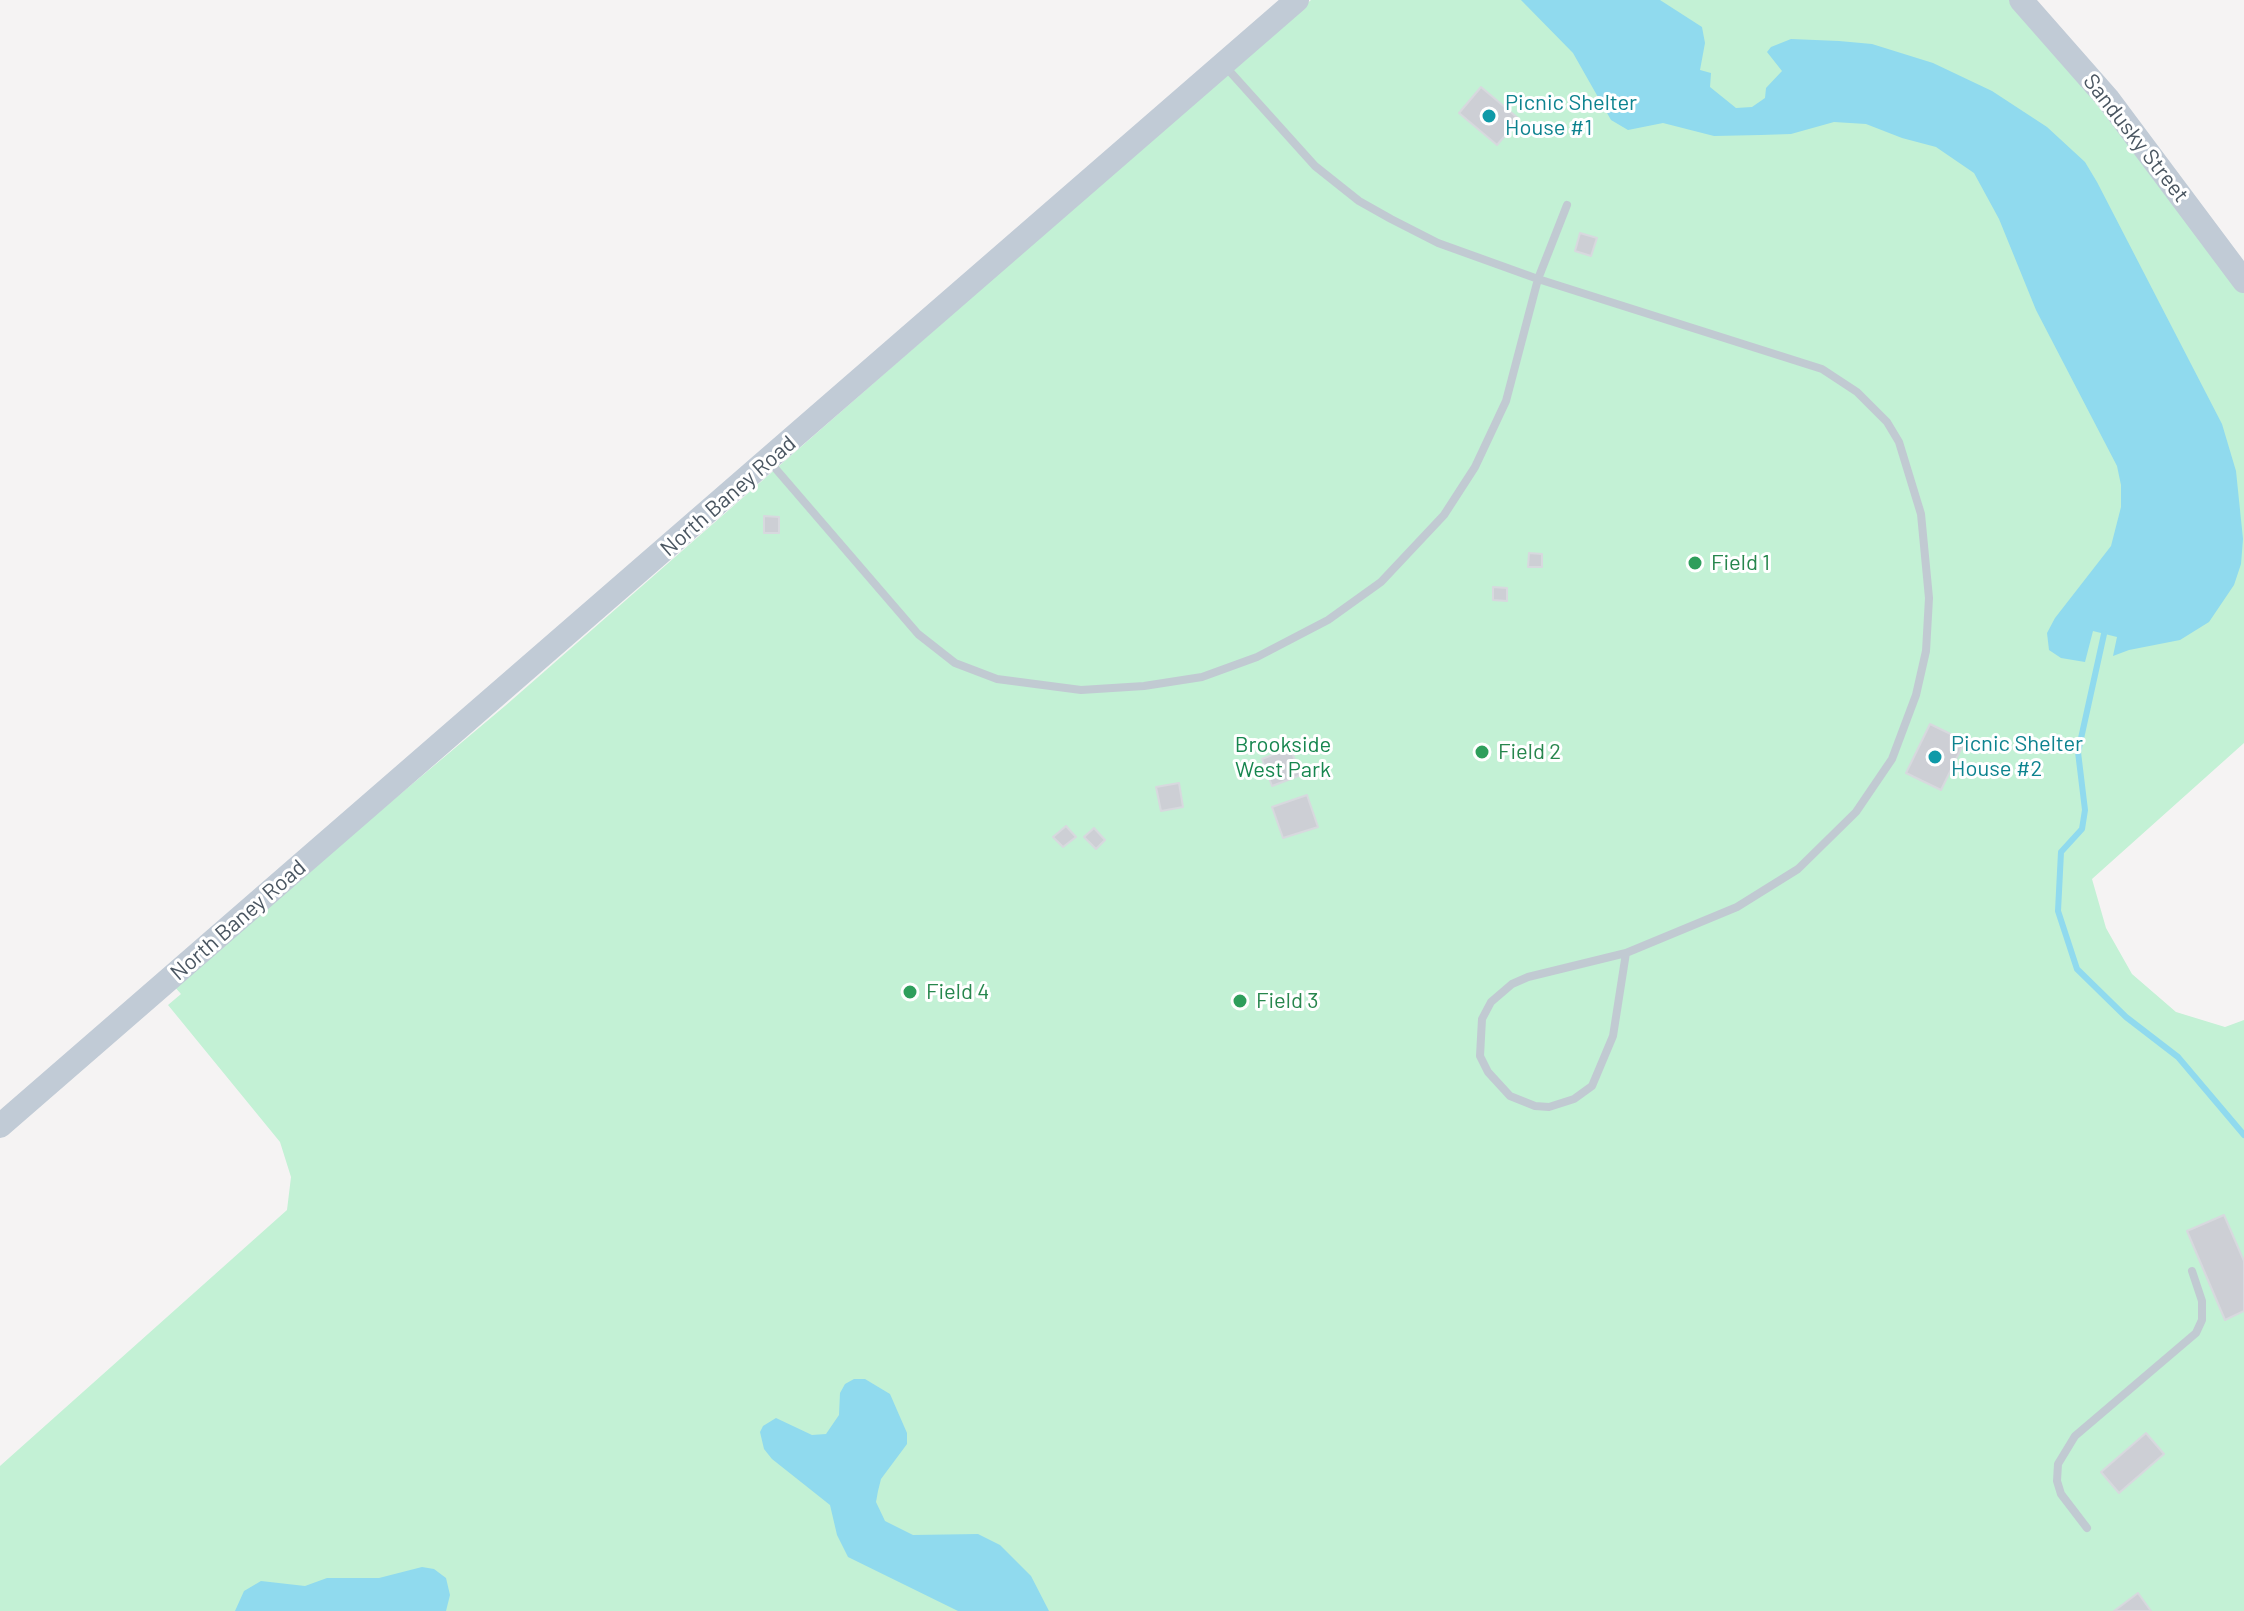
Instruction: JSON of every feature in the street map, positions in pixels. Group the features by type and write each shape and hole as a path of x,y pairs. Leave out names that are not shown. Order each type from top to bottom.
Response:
{"street":[{"name":"North Baney Road","path":"0,1126 1297,0"},
{"name":"Sandusky Street","path":"2021,0 2137,135 2244,281"}],"lane":[{"path":"1224,64 1283,133 1359,201 1438,243 1538,279 1800,361 1839,378 1879,414 1899,442 1921,514 1929,598 1926,651 1900,744 1878,782 1829,841 1768,890 1737,907 1626,953 1528,977 1512,984 1491,1002 1482,1019 1480,1056 1488,1072 1510,1096 1535,1106 1549,1107 1574,1099 1592,1086 1613,1036 1626,953"},
{"path":"769,461 918,634 955,663 997,679 1081,690 1144,686 1202,677 1257,657 1321,625 1381,582 1444,515 1475,467 1506,401 1538,279 1567,205"},
{"path":"2087,1528 2061,1494 2057,1481 2058,1464 2075,1436 2196,1333 2202,1320 2202,1301 2192,1271"}],"green space":[{"name":"Brookside West Park","path":"1311,0 2014,0 2244,291 2244,743 2092,879 2106,928 2132,974 2176,1012 2225,1027 2244,1020 2244,1611 0,1611 0,1466 287,1210 291,1177 280,1142 168,1005 181,994 173,985 505,706"}],"water":[{"path":"1521,0 1660,0 1702,27 1705,43 1700,70 1711,73 1710,87 1736,108 1752,107 1765,98 1766,88 1782,71 1767,52 1771,47 1791,39 1839,41 1872,44 1933,63 1992,91 2047,127 2085,162 2097,182 2222,424 2236,471 2243,539 2241,564 2234,585 2209,622 2180,640 2113,656 2117,637 2093,631 2085,662 2061,658 2049,650 2047,633 2055,618 2111,546 2121,507 2121,485 2117,466 2036,310 1999,219 1974,173 1936,147 1866,124 1834,122 1791,134 1761,135 1714,136 1663,123 1628,130 1611,120 1573,53"},
{"path":"854,1379 865,1379 890,1394 907,1433 907,1444 881,1479 878,1491 876,1502 885,1521 913,1535 978,1534 1000,1545 1031,1576 1049,1611 958,1611 848,1557 837,1535 830,1505 772,1459 764,1449 760,1432 763,1426 776,1418 812,1435 826,1434 839,1415 840,1393 845,1384"},
{"path":"422,1567 434,1569 446,1578 450,1595 446,1611 235,1611 244,1591 261,1581 305,1586 327,1578 379,1578"}],"building":[{"name":"Picnic Shelter House #1","path":"1481,87 1519,119 1497,145 1459,113"},
{"path":"1580,233 1597,238 1591,256 1575,251"},
{"path":"764,516 779,517 779,533 764,533"},
{"path":"1529,553 1542,554 1542,567 1528,567"},
{"path":"1493,587 1507,588 1507,601 1493,600"},
{"name":"Picnic Shelter House #2","path":"1930,724 1965,741 1941,790 1906,773"},
{"path":"1290,748 1301,775 1272,786 1262,759"},
{"path":"1179,783 1183,807 1161,811 1156,787"},
{"path":"1307,795 1318,827 1283,838 1272,807"},
{"path":"1066,826 1076,837 1063,847 1053,837"},
{"path":"1094,828 1105,840 1096,849 1084,837"},
{"path":"2224,1215 2244,1261 2244,1311 2225,1320 2187,1231"},
{"path":"2146,1433 2164,1454 2119,1493 2101,1472"},
{"path":"2138,1593 2151,1611 2114,1611"}],"waterway":[{"path":"2104,634 2078,752 2085,810 2082,829 2061,852 2058,911 2077,969 2126,1017 2178,1057 2244,1135"}],"place":[{"name":"Picnic Shelter House #1","path":"1489,116"},
{"name":"Field 1","path":"1695,563"},
{"name":"Field 2","path":"1482,752"},
{"name":"Picnic Shelter House #2","path":"1935,757"},
{"name":"Field 4","path":"910,992"},
{"name":"Field 3","path":"1240,1001"}]}
